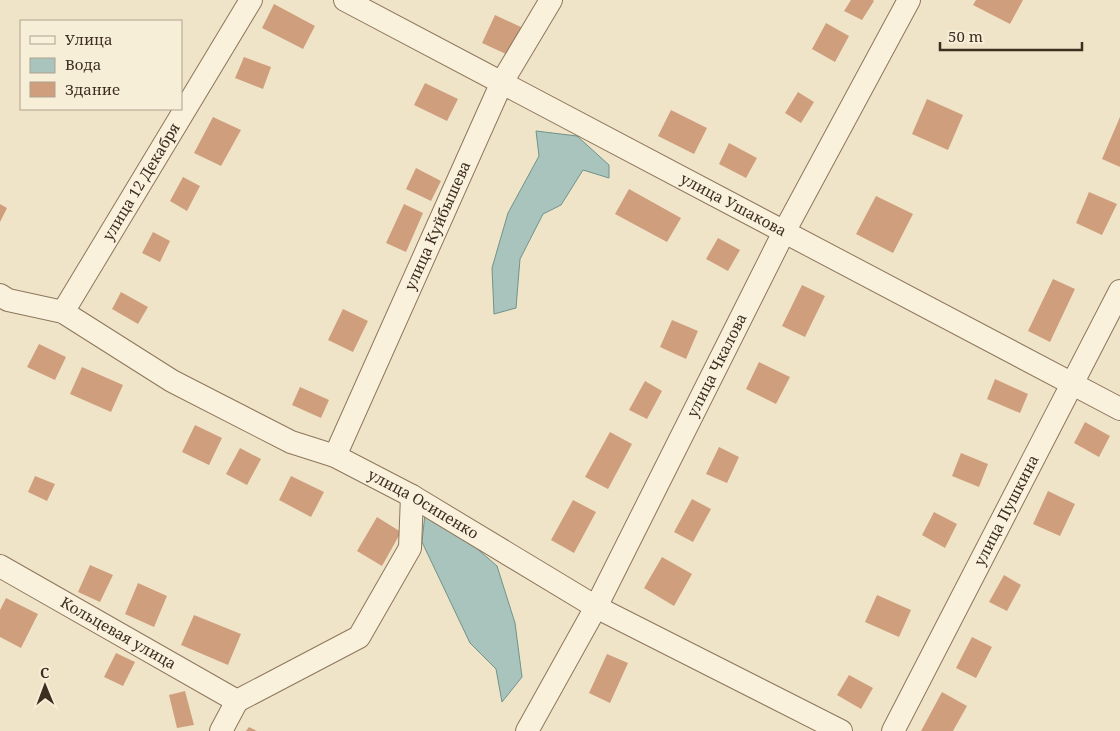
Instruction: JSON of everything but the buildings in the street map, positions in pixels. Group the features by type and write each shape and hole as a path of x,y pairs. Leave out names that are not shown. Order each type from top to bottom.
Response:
{"street":[{"name":"улица 12 Декабря","path":"63,312 251,0"},
{"name":"улица Ушакова","path":"345,0 1120,410"},
{"name":"улица Куйбышева","path":"335,456 502,82 552,0"},
{"name":"улица Чкалова","path":"527,731 596,607 784,232 909,0"},
{"name":"улица Пушкина","path":"893,731 1120,290"},
{"name":"улица Осипенко","path":"3,304 63,312 172,381 291,442 335,456 412,496 596,607 841,731"},
{"path":"221,731 236,701 359,637 410,548 412,496"},
{"name":"Кольцевая улица","path":"0,566 236,701"}],"water":[{"path":"536,131 577,136 609,165 609,178 583,170 561,205 543,214 520,259 516,308 494,314 492,268 508,213 539,156"},
{"path":"425,514 459,533 497,566 515,623 522,677 502,702 496,669 470,643 422,542"}]}
